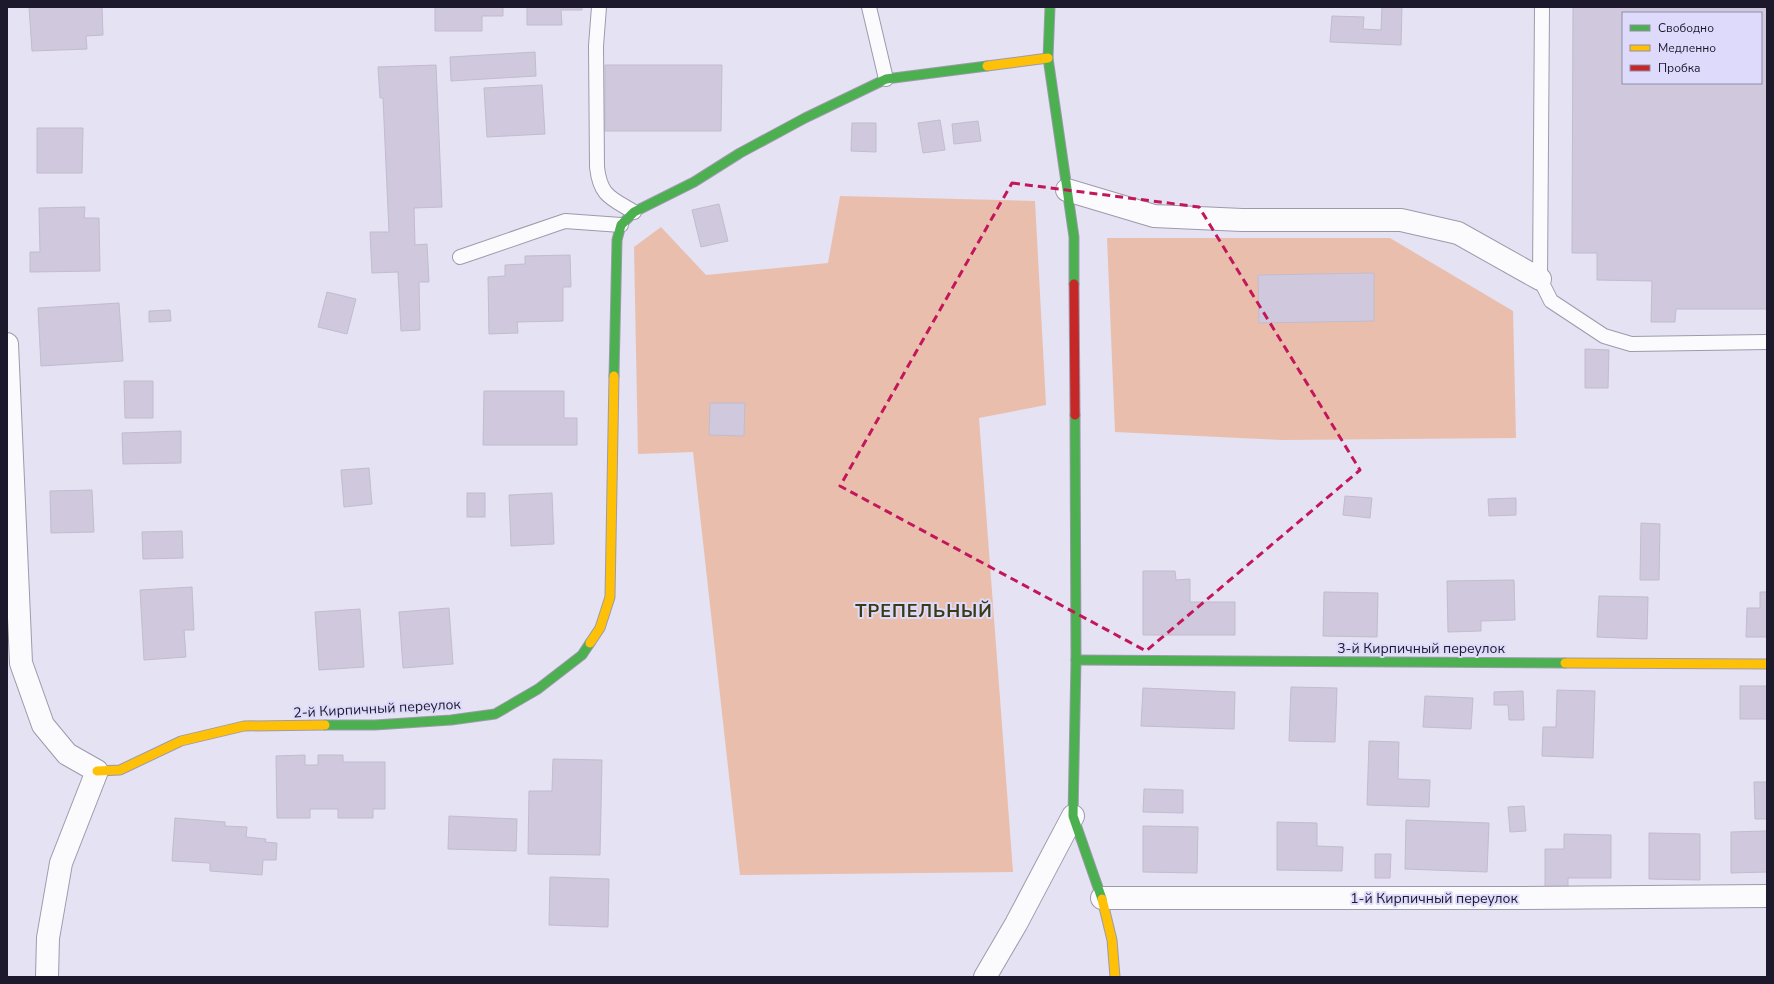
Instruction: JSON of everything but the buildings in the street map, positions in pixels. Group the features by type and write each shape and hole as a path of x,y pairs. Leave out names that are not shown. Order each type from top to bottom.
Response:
{"street":[{"path":"1050,7 1048,58 1074,237 1076,660 1073,816 1102,898 1112,940 1116,977"},
{"path":"621,225 634,212 694,182 740,153 805,118 886,80 1048,58"},
{"path":"1067,190 1154,216 1242,220 1401,220 1458,233 1540,279"},
{"name":"2-й Кирпичный переулок","path":"97,771 120,770 181,741 244,726 375,725 451,720 495,714 538,689 582,656 600,628 610,597 616,240 621,225"},
{"path":"7,344 21,663 43,725 67,754 97,771 61,863 48,938 47,977"},
{"name":"3-й Кирпичный переулок","path":"1076,660 1767,664"},
{"path":"985,977 1016,924 1073,816"},
{"name":"1-й Кирпичный переулок","path":"1102,898 1518,898 1767,896"}],"lane":[{"path":"598,7 596,69 597,167 599,182 606,195 634,212"},
{"path":"869,7 886,80"},
{"path":"1542,7 1540,279 1551,301 1604,336 1631,344 1767,342"},
{"path":"460,257 564,221 621,225"}],"highlighted area":[{"path":"1012,183 1199,207 1360,470 1146,651 840,486"}],"shaded area":[{"path":"840,196 1035,201 1046,405 979,418 1013,872 740,875 693,452 638,454 634,247 661,227 706,275 828,263"},
{"path":"1107,238 1390,238 1513,311 1516,438 1283,440 1115,432"}],"traffic: fast":[{"path":"1050,7 1048,58 1074,237 1074,284"},
{"path":"614,376 617,240 621,225 634,212 694,182 740,153 805,118 886,79 987,66"},
{"path":"1075,415 1076,660 1073,816 1102,899"},
{"path":"325,725 375,725 451,720 495,714 538,689 582,655 590,643"},
{"path":"1076,660 1565,663"}],"traffic: slow":[{"path":"987,66 1048,58"},
{"path":"590,643 600,628 610,597 614,376"},
{"path":"1565,663 1767,664"},
{"path":"97,771 120,770 181,741 244,726 325,725"},
{"path":"1102,899 1112,940 1115,977"}],"traffic: jam":[{"path":"1074,284 1075,415"}],"district":[{"name":"ТРЕПЕЛЬНЫЙ","path":"924,611"}]}
